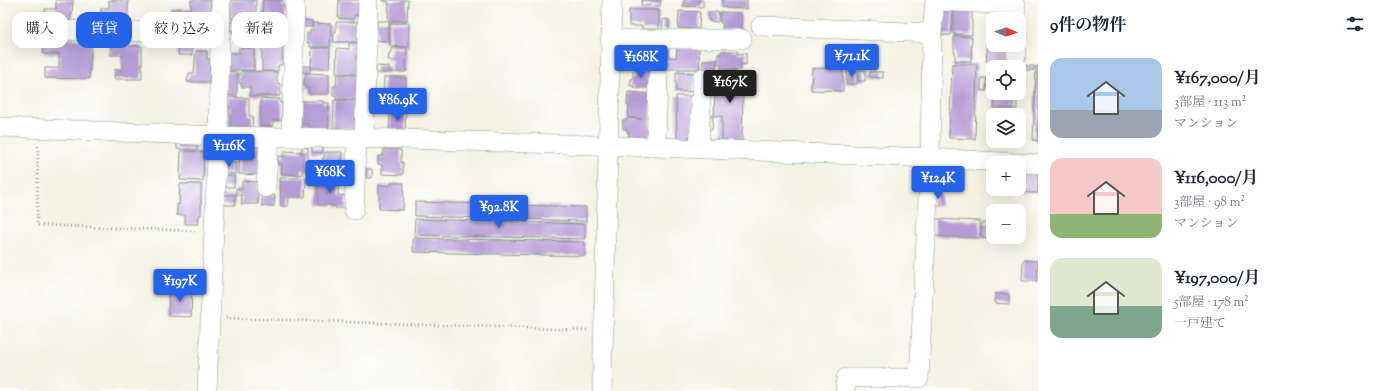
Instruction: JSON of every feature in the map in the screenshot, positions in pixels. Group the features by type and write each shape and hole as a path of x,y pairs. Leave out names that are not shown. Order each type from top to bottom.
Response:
{"street":[{"path":"221,0 221,12"},
{"path":"291,138 295,0"},
{"path":"354,210 361,138 368,0"},
{"path":"602,391 607,146 612,0"},
{"path":"845,391 846,378 919,378 930,158 932,33 935,1 1016,5 1016,12"},
{"path":"761,26 932,33"},
{"path":"68,30 140,32"},
{"path":"610,39 742,39"},
{"path":"207,391 218,136 220,48"},
{"path":"656,147 658,76"},
{"path":"699,149 702,78"},
{"path":"0,128 218,136 361,138 656,147 986,161"},
{"path":"266,188 269,137"},
{"path":"1026,163 1038,164"}],"path":[{"path":"39,129 36,225 213,232"},
{"path":"210,317 603,331"}],"building":[{"path":"56,0 73,0 71,20 68,20 68,12 45,12 45,9 56,9"},
{"path":"109,0 128,0 128,12 101,12 101,8 109,8"},
{"path":"191,0 210,0 211,12 185,12 185,9 191,9"},
{"path":"231,0 256,0 256,12 232,12 231,18"},
{"path":"263,0 283,0 285,12 262,12"},
{"path":"339,0 361,0 360,15 354,15 354,19 338,18"},
{"path":"382,0 408,0 407,21 388,20 389,2"},
{"path":"642,0 661,0 660,6 641,5"},
{"path":"684,0 703,0 703,7 683,6"},
{"path":"722,0 747,0 747,9 722,7"},
{"path":"171,9 184,9 184,12 171,12"},
{"path":"629,10 659,10 659,29 642,29 642,26 629,26"},
{"path":"954,10 972,11 972,35 953,34"},
{"path":"679,11 700,12 699,29 678,28"},
{"path":"946,11 953,11 951,35 942,35 943,14"},
{"path":"709,12 719,12 718,22 709,21"},
{"path":"720,12 741,13 741,30 722,30 723,23 720,23"},
{"path":"663,19 669,20 669,30 662,30"},
{"path":"302,20 312,21 312,27 302,27"},
{"path":"377,21 389,21 388,41 377,40"},
{"path":"230,22 232,22 232,30 230,30"},
{"path":"336,22 360,22 359,42 333,42 334,32 336,32"},
{"path":"313,23 331,24 330,47 310,47 310,43 307,43 307,33 310,34 310,30 313,30"},
{"path":"390,23 409,23 409,47 390,46"},
{"path":"954,36 972,37 971,61 955,61"},
{"path":"68,39 76,39 76,48 91,48 89,79 45,78 45,68 59,68 59,54 43,54 43,48 68,48"},
{"path":"349,43 360,43 357,74 336,73 337,48 349,49"},
{"path":"132,46 140,46 140,48 142,48 142,79 114,79 115,70 122,70 122,55 110,55 110,48 132,48"},
{"path":"179,48 192,48 192,55 178,55"},
{"path":"239,48 254,48 254,70 227,70 227,53 239,53"},
{"path":"262,48 282,48 282,65 278,65 278,71 262,71"},
{"path":"312,48 330,48 329,68 311,68"},
{"path":"391,48 407,48 406,72 391,72 392,60 388,60 389,53 391,53"},
{"path":"662,48 668,48 668,57 676,58 677,48 699,49 700,69 667,69 668,61 662,61"},
{"path":"638,49 655,49 655,53 659,53 659,68 629,67 630,55 638,55"},
{"path":"196,51 207,51 207,59 210,59 209,82 187,82 189,73 194,73"},
{"path":"721,51 738,51 738,54 746,53 746,65 741,64 741,70 721,70 721,65 718,64 718,54 721,54"},
{"path":"987,52 1007,52 1006,60 986,60"},
{"path":"703,60 717,60 716,69 703,69"},
{"path":"952,64 977,64 975,139 949,138"},
{"path":"301,66 311,66 310,72 301,73"},
{"path":"376,66 389,67 389,73 376,73"},
{"path":"1026,66 1034,66 1034,70 1026,70"},
{"path":"1036,66 1038,66 1038,141 1033,140"},
{"path":"812,68 843,69 843,91 811,90"},
{"path":"633,70 652,71 649,88 634,88 634,86 630,86 631,79 633,79"},
{"path":"859,70 865,70 865,81 858,81"},
{"path":"225,71 237,72 237,96 225,95"},
{"path":"241,71 277,72 277,83 280,84 280,96 250,96 250,87 241,87 241,83 239,83 239,74 241,74"},
{"path":"847,71 857,71 857,84 846,84"},
{"path":"676,72 695,73 694,92 676,91"},
{"path":"870,72 883,72 883,78 870,77"},
{"path":"306,73 329,74 329,94 309,94 309,88 305,88 306,85 304,85"},
{"path":"708,74 746,76 745,95 743,95 742,141 722,140 722,116 714,116 715,94 712,94 712,87 717,87 717,80 707,80"},
{"path":"337,75 358,75 358,100 336,99 336,96 333,96 333,86 336,86"},
{"path":"384,77 406,77 406,110 383,110"},
{"path":"981,78 986,78 986,91 981,90"},
{"path":"628,92 651,94 649,139 628,139 629,132 627,132 627,129 623,129 623,120 627,120 627,118 642,119 628,117"},
{"path":"676,96 695,96 691,137 688,137 688,139 677,139"},
{"path":"228,97 249,98 249,116 253,116 252,129 247,129 247,126 230,126 230,107 228,107"},
{"path":"261,98 280,99 280,103 282,103 282,120 273,120 273,126 260,126"},
{"path":"334,100 358,101 356,129 333,128"},
{"path":"995,100 1017,100 1017,108 994,108"},
{"path":"302,101 323,101 323,103 329,103 328,129 309,128 309,124 301,124"},
{"path":"390,111 406,112 405,132 389,131"},
{"path":"705,116 713,116 712,130 704,130"},
{"path":"177,139 197,139 197,150 177,149"},
{"path":"312,146 323,147 323,153 312,152"},
{"path":"240,147 260,147 259,175 239,174"},
{"path":"302,147 308,148 308,170 302,170 302,175 281,174 282,164 278,164 278,156 284,157 284,151 302,152"},
{"path":"384,149 401,150 403,175 382,174 382,165 378,164 378,156 383,156"},
{"path":"181,151 204,152 203,181 180,180"},
{"path":"325,152 342,152 342,161 348,161 348,173 342,173 342,176 322,175 323,158"},
{"path":"223,162 236,162 236,174 222,173"},
{"path":"1026,168 1038,169 1038,193 1026,193"},
{"path":"366,169 372,169 372,178 366,178"},
{"path":"223,175 234,176 234,187 222,187"},
{"path":"280,178 306,178 305,197 289,197 288,206 281,206"},
{"path":"318,179 339,180 338,195 346,196 346,208 335,208 335,205 318,205"},
{"path":"242,181 258,182 258,204 241,204 242,195 236,195 236,188 242,189"},
{"path":"391,183 404,183 403,210 379,209 379,185 390,186"},
{"path":"180,184 201,184 201,215 199,215 198,224 185,224 185,215 177,215"},
{"path":"936,193 941,194 941,206 935,206"},
{"path":"223,195 235,195 235,205 222,205"},
{"path":"262,195 275,195 274,206 262,206"},
{"path":"415,202 586,207 586,221 415,216"},
{"path":"415,219 585,224 585,239 414,235"},
{"path":"935,219 980,221 980,238 934,236"},
{"path":"982,223 986,223 986,238 981,238"},
{"path":"413,238 585,242 585,256 413,252"},
{"path":"1023,260 1038,261 1037,281 1022,281"},
{"path":"169,289 192,290 191,317 168,316"},
{"path":"995,294 1009,294 1009,304 995,303"}]}
